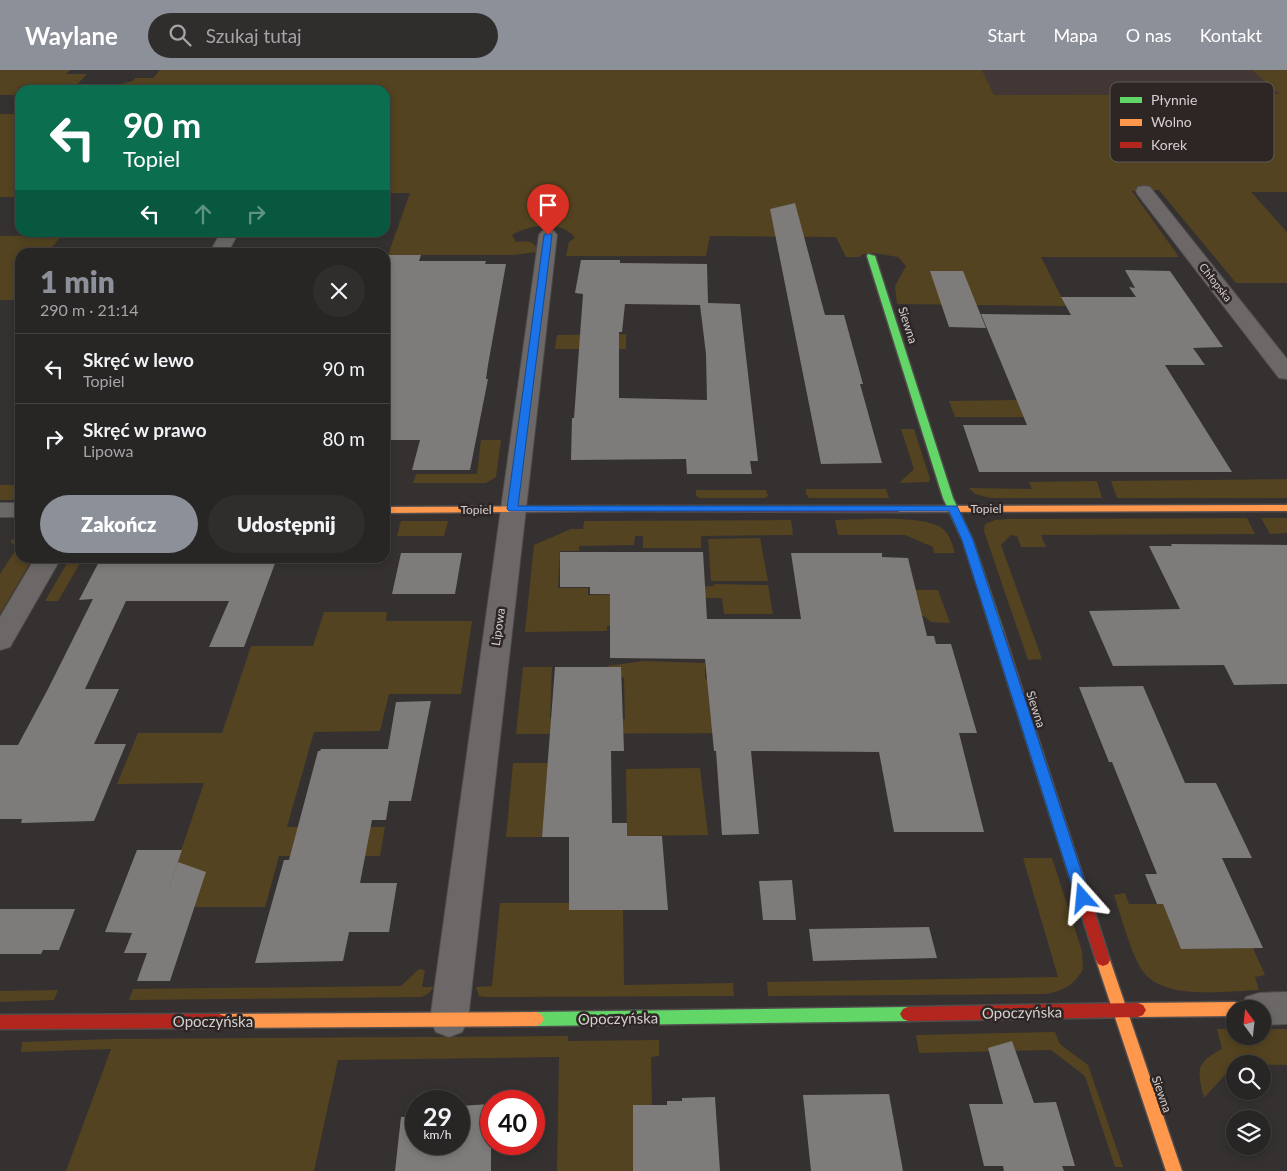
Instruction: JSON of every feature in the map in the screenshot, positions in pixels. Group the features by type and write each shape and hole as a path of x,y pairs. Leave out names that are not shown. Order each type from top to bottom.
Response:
{"street":[{"name":"Chłopska","path":"1144,191 1287,373"},
{"name":"Lipowa","path":"449,1020 548,235"},
{"path":"221,248 227,237"},
{"name":"Siewna","path":"871,256 953,508 968,540 1119,1011 1174,1171"},
{"name":"Topiel","path":"390,510 1287,508"},
{"path":"0,510 15,510"},
{"path":"0,641 45,563"},
{"path":"1271,1009 1287,1008"},
{"name":"Opoczyńska","path":"0,1022 449,1020 1226,1009"}],"shaded area":[{"path":"0,70 70,70 66,74 87,74 77,85 15,85 15,95 0,95"},
{"path":"160,70 982,70 994,95 1110,95 1110,162 1274,162 1274,94 1279,94 1274,90 1274,82 1266,82 1252,70 1287,70 1287,192 1251,192 1287,232 1287,283 1236,283 1159,190 1132,191 1179,257 1041,257 1066,306 897,304 895,286 906,266 898,257 874,253 863,254 859,257 846,257 836,237 710,236 706,256 566,256 569,242 575,238 562,228 545,226 519,231 512,235 516,242 526,241 533,244 537,249 536,252 513,255 390,255 390,249 410,193 390,193 390,85 117,85 133,81 135,78 153,78"},
{"path":"982,70 1252,70 1266,82 1110,82 1110,95 994,95"},
{"path":"0,114 15,114 15,197 0,197"},
{"path":"0,236 60,237 51,248 15,248 15,300 0,300"},
{"path":"626,334 626,349 555,349 557,335"},
{"path":"1017,400 1024,417 955,417 949,401"},
{"path":"901,429 914,429 930,479 929,482 899,483 914,469"},
{"path":"481,440 501,440 496,477 486,483 413,483 416,474 477,474"},
{"path":"1287,479 1287,498 1117,498 1111,481"},
{"path":"1097,481 1102,498 990,498 975,494 969,488 1032,489 1029,482"},
{"path":"0,485 15,485 15,500 0,500"},
{"path":"806,489 886,489 889,498 809,498 806,494"},
{"path":"696,490 766,490 768,496 765,498 699,498 696,495"},
{"path":"1247,518 1255,534 1041,535 1046,547 1021,547 1017,536 1011,535 1001,545 1042,659 1028,660 984,531 985,524 995,520 1009,519"},
{"path":"1261,518 1287,518 1287,533 1270,534"},
{"path":"791,520 793,535 701,536 701,548 643,548 643,536 635,536 634,545 579,546 579,551 560,551 558,588 588,588 588,595 624,594 670,625 607,626 607,631 525,632 534,545 571,529 583,529 584,521"},
{"path":"835,520 907,520 934,524 943,529 947,534 955,553 934,553 933,547 905,535 838,535"},
{"path":"401,521 448,521 444,536 397,536"},
{"path":"15,538 15,546 10,541"},
{"path":"760,538 768,581 711,581 708,539"},
{"path":"15,551 15,563 30,563 0,614 0,574"},
{"path":"67,563 80,563 58,601 45,601"},
{"path":"714,584 768,585 773,614 724,614 722,598 689,598 689,587 714,586"},
{"path":"835,590 938,590 950,623 931,622 924,616 840,617"},
{"path":"324,612 387,612 386,621 472,621 461,694 389,694 380,731 314,732 287,827 385,827 380,856 279,856 265,907 162,907 204,783 117,784 138,733 222,733 251,646 313,646"},
{"path":"643,661 705,663 705,679 718,679 749,733 516,734 523,667 552,667 550,718 625,719 624,678 607,666"},
{"path":"513,763 548,763 542,837 506,837"},
{"path":"700,768 708,835 627,836 626,769"},
{"path":"1023,858 1052,858 1082,951 1083,969 1072,983 1063,989 1045,994 768,996 767,982 1058,977"},
{"path":"1125,893 1129,904 1163,904 1181,949 1253,948 1265,975 1255,977 1259,990 1194,992 1162,986 1149,978 1140,967 1132,950 1114,895"},
{"path":"500,903 569,903 569,910 623,909 624,985 733,983 734,996 479,996 476,987 492,986"},
{"path":"419,969 425,970 422,987 434,987 422,997 129,1000 133,989 401,986"},
{"path":"58,990 54,1000 0,1002 0,991"},
{"path":"1217,1029 1226,1029 1226,1045 1271,1045 1271,1029 1287,1029 1287,1065 1271,1065 1271,1055 1226,1055 1226,1074 1204,1098 1200,1080 1200,1068 1207,1059 1222,1049"},
{"path":"1055,1032 1060,1044 1088,1065 1123,1167 1115,1167 1085,1076 1051,1050 919,1053 916,1035"},
{"path":"568,1036 568,1041 659,1040 659,1056 651,1057 652,1105 633,1106 633,1171 557,1171 559,1057 338,1060 314,1171 66,1171 111,1049 21,1052 22,1042 113,1039"}],"building":[{"path":"795,203 825,315 844,315 863,384 860,384 882,463 821,464 770,209"},
{"path":"390,255 421,255 419,261 486,261 485,264 506,264 488,365 486,379 488,379 470,470 412,470 420,440 390,440"},
{"path":"581,260 620,260 620,263 707,264 708,303 740,304 758,461 750,461 752,474 687,474 686,459 571,460 572,418 574,418 583,294 575,293","holes":["625,304 700,305 706,354 707,400 619,398 619,332 622,332"]},
{"path":"1125,270 1170,271 1223,347 1193,348 1205,365 1165,365 1232,472 979,472 963,425 1027,425 981,314 1071,315 1061,297 1136,297 1129,287 1135,288"},
{"path":"930,271 963,271 986,328 949,327"},
{"path":"1171,544 1287,545 1287,684 1234,685 1224,665 1113,666 1089,611 1180,609 1149,546 1172,546"},
{"path":"560,552 703,552 707,619 801,619 791,553 882,553 882,557 908,558 927,636 934,636 936,644 951,644 977,733 959,733 984,832 894,832 879,752 751,751 759,834 722,835 716,751 714,751 705,659 610,658 610,594 590,594 590,587 560,587"},
{"path":"401,553 462,553 455,594 392,594"},
{"path":"98,563 275,563 244,647 209,647 229,601 126,601 85,689 119,689 94,744 126,744 94,821 21,823 22,819 0,819 0,745 18,745 93,599 79,600"},
{"path":"555,667 621,667 624,751 611,751 612,823 627,823 627,836 662,836 668,910 569,910 569,837 542,837"},
{"path":"1143,686 1185,783 1216,783 1252,858 1222,858 1263,948 1181,949 1163,904 1157,904 1145,874 1157,874 1112,762 1109,762 1079,687"},
{"path":"431,701 411,801 389,801 386,820 372,820 360,883 397,883 389,932 349,932 343,961 255,963 284,860 289,860 318,751 321,749 388,749 396,702"},
{"path":"137,850 182,850 160,914 178,862 206,872 170,981 137,981 147,953 124,953 132,933 105,932"},
{"path":"792,880 796,920 763,920 759,881"},
{"path":"0,909 75,909 59,950 43,950 41,954 0,954"},
{"path":"929,927 937,958 813,961 809,929"},
{"path":"1012,1041 1034,1103 1056,1102 1075,1166 1062,1166 1064,1171 1004,1171 1003,1166 984,1166 969,1104 1003,1104 988,1048"},
{"path":"889,1094 903,1171 811,1171 803,1095"},
{"path":"715,1097 720,1171 633,1171 633,1105 667,1105 667,1101 682,1101 682,1098"},
{"path":"470,1105 480,1105 480,1155 491,1155 491,1171 395,1171 401,1117 405,1117 405,1155 470,1155"}],"traffic: fast":[{"path":"871,256 948,498 968,541 997,630"},
{"path":"536,1019 908,1014"}],"traffic: slow":[{"path":"898,509 1287,508"},
{"path":"390,510 618,509"},
{"path":"1103,960 1174,1171"},
{"path":"1138,1010 1226,1009"},
{"path":"219,1021 536,1019"}],"traffic: jam":[{"path":"618,509 898,509"},
{"path":"997,630 1103,960"},
{"path":"908,1014 1138,1010"},
{"path":"0,1022 219,1021"}],"route":[{"path":"548,235 512,509 953,508 968,540 1083,898"}]}
